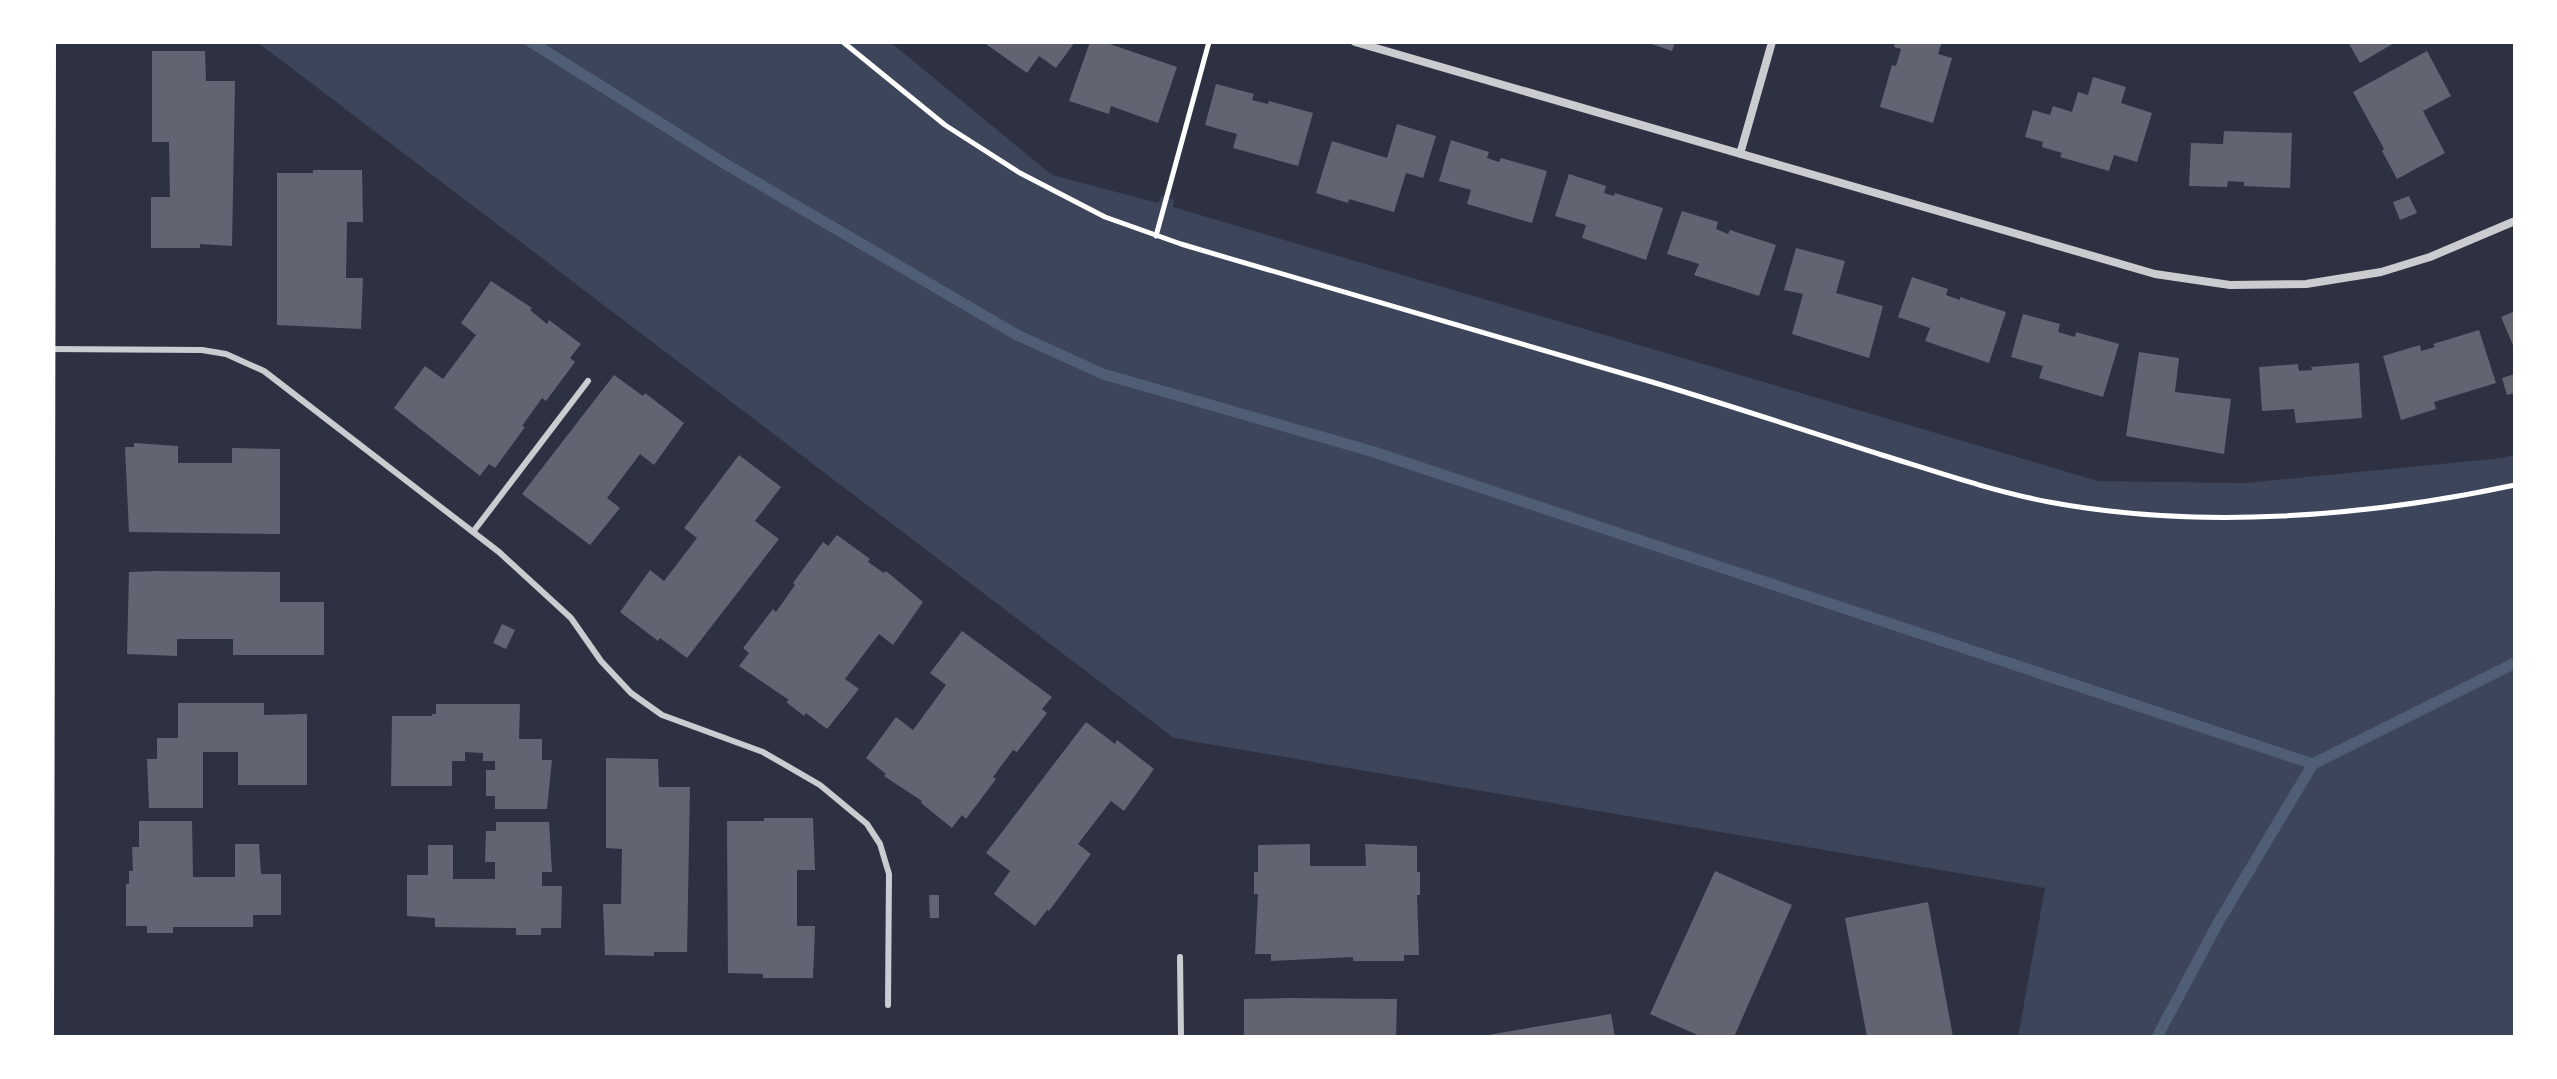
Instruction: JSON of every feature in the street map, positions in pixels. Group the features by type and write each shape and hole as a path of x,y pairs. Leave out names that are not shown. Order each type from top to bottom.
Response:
{"main road":[{"path":"46,1037 45,93 48,42"}],"street":[{"path":"1355,42 2155,274 2230,285 2306,284 2381,272 2430,257 2515,221"},
{"path":"1740,154 1772,42"}],"lane":[{"path":"47,349 202,350 246,361 264,371 531,580 571,618 601,661 631,693 662,715 763,752 820,785 867,824 880,844 889,874 888,1005"},
{"path":"473,532 588,381"},
{"path":"1180,957 1181,1037"}],"path":[{"path":"843,42 945,125 1020,173 1105,217 1156,236 1652,382 1943,475 2045,501 2113,512 2265,516 2371,509 2515,485"},
{"path":"1156,236 1209,42"}],"shaded area":[{"path":"257,42 890,42 1052,175 1158,203 1162,195 1174,200 1173,207 2098,481 2245,483 2503,458 2515,454 2515,1037 2018,1037 2045,888 1174,738"}],"building":[{"path":"983,42 1075,42 1056,68 1039,56 1027,73"},
{"path":"1090,42 1104,42 1177,67 1158,123 1111,106 1109,114 1069,101"},
{"path":"1646,42 1675,42 1672,51"},
{"path":"1895,42 1942,42 1938,54 1952,58 1933,123 1880,107 1892,65 1896,66 1901,49 1894,47"},
{"path":"2348,42 2396,42 2360,63"},
{"path":"152,51 205,51 206,81 235,81 232,246 200,244 200,248 151,248 151,197 170,197 169,142 152,142"},
{"path":"2427,51 2451,96 2423,111 2445,153 2397,179 2353,92"},
{"path":"2093,77 2126,87 2121,103 2152,113 2137,162 2114,155 2109,171 2060,157 2062,153 2042,147 2043,142 2025,137 2033,110 2050,115 2053,106 2072,112 2078,92 2088,95"},
{"path":"1216,84 1254,94 1252,100 1268,104 1269,101 1313,113 1298,166 1233,148 1237,134 1205,125"},
{"path":"1397,124 1436,136 1423,178 1406,173 1394,212 1316,193 1332,141 1387,158"},
{"path":"2224,131 2292,133 2290,188 2244,186 2244,182 2228,181 2227,187 2189,186 2191,143 2223,144"},
{"path":"1451,140 1489,152 1487,158 1499,162 1501,158 1547,171 1532,223 1467,204 1471,190 1439,181"},
{"path":"313,170 362,170 363,222 347,222 346,278 363,278 361,329 277,325 277,173 313,173"},
{"path":"1569,174 1606,186 1604,193 1614,196 1615,193 1663,208 1646,260 1582,238 1586,225 1555,216"},
{"path":"2409,196 2417,213 2400,220 2393,202"},
{"path":"1682,211 1718,222 1716,229 1728,234 1730,230 1776,245 1759,296 1694,275 1699,264 1667,254"},
{"path":"1796,248 1845,261 1836,293 1883,306 1869,358 1792,334 1803,294 1784,290"},
{"path":"1912,277 1948,289 1946,295 2006,312 1989,363 1925,341 1930,328 1898,317"},
{"path":"491,281 532,308 530,310 547,324 549,320 581,344 570,358 575,362 546,401 542,398 495,468 489,464 480,476 394,408 425,366 443,379 476,335 461,323"},
{"path":"2515,311 2515,350 2501,317"},
{"path":"2023,314 2060,324 2058,332 2075,337 2076,332 2119,344 2103,397 2039,378 2043,366 2011,357"},
{"path":"2479,330 2496,383 2434,402 2436,409 2401,420 2383,356 2420,345 2421,351 2435,347 2433,344"},
{"path":"2139,352 2179,358 2175,392 2231,399 2224,454 2126,436"},
{"path":"2359,363 2362,418 2296,423 2294,409 2262,411 2259,367 2298,364 2299,371"},
{"path":"2515,374 2515,393 2507,395 2502,378"},
{"path":"614,375 643,396 645,393 684,423 654,465 640,454 607,498 620,508 590,545 522,494"},
{"path":"134,443 178,446 178,463 232,463 232,448 280,449 280,534 129,532 125,447 134,447"},
{"path":"739,455 781,487 755,521 779,539 687,658 620,612 650,570 664,581 697,538 684,528"},
{"path":"837,535 923,602 893,645 879,634 845,679 859,689 827,729 806,713 804,716 786,702 789,700 739,666 749,653 743,648 773,609 776,612 823,542 828,546"},
{"path":"129,572 280,572 280,602 324,602 324,655 233,655 233,639 177,639 177,656 127,654"},
{"path":"502,624 515,630 506,649 493,643"},
{"path":"962,631 1052,697 1042,709 1047,713 1017,752 1013,750 966,819 962,815 952,828 922,801 884,776 886,774 866,758 896,717 913,730 946,685 930,673"},
{"path":"178,703 264,703 264,715 307,714 307,785 238,785 238,752 203,752 203,808 149,808 147,759 157,759 157,738 178,738"},
{"path":"436,704 520,704 519,739 542,739 542,760 552,760 547,809 495,809 495,796 486,796 486,770 495,770 495,761 483,761 483,753 465,752 465,761 452,761 452,786 391,786 392,716 432,716 436,714"},
{"path":"1086,722 1115,744 1117,740 1154,769 1124,811 1111,801 1078,844 1091,854 1035,926 994,894 1010,871 986,853"},
{"path":"606,758 658,759 659,787 690,787 687,952 654,952 654,956 605,955 603,904 621,904 622,849 606,848"},
{"path":"764,818 813,818 815,870 797,870 797,926 815,926 813,978 763,978 763,974 728,973 727,821 764,821"},
{"path":"139,821 192,821 193,877 235,877 235,844 259,844 261,874 281,874 281,915 253,915 253,927 173,927 173,933 147,933 147,926 126,926 126,884 129,884 129,871 133,871 132,847 139,847"},
{"path":"496,822 549,822 552,872 542,872 542,886 562,886 561,928 541,928 541,935 516,935 516,928 435,927 435,918 407,916 407,875 428,875 428,845 453,845 453,879 495,879 495,862 485,862 486,831 496,831"},
{"path":"1310,844 1310,866 1366,866 1365,844 1417,846 1417,872 1420,872 1420,895 1417,895 1419,955 1404,955 1404,961 1353,961 1353,957 1271,961 1271,954 1255,954 1258,894 1254,894 1254,872 1258,872 1258,845"},
{"path":"1715,871 1792,905 1734,1037 1702,1037 1650,1014"},
{"path":"929,895 939,895 939,918 930,918"},
{"path":"1928,902 1953,1037 1867,1037 1845,918"},
{"path":"1244,999 1397,999 1396,1037 1244,1037"},
{"path":"1611,1014 1615,1037 1488,1035"}],"waterway":[{"path":"531,42 727,165 1017,335 1103,374 1374,452 2313,764 2515,663"},
{"path":"2157,1037 2218,923 2313,764"}]}
